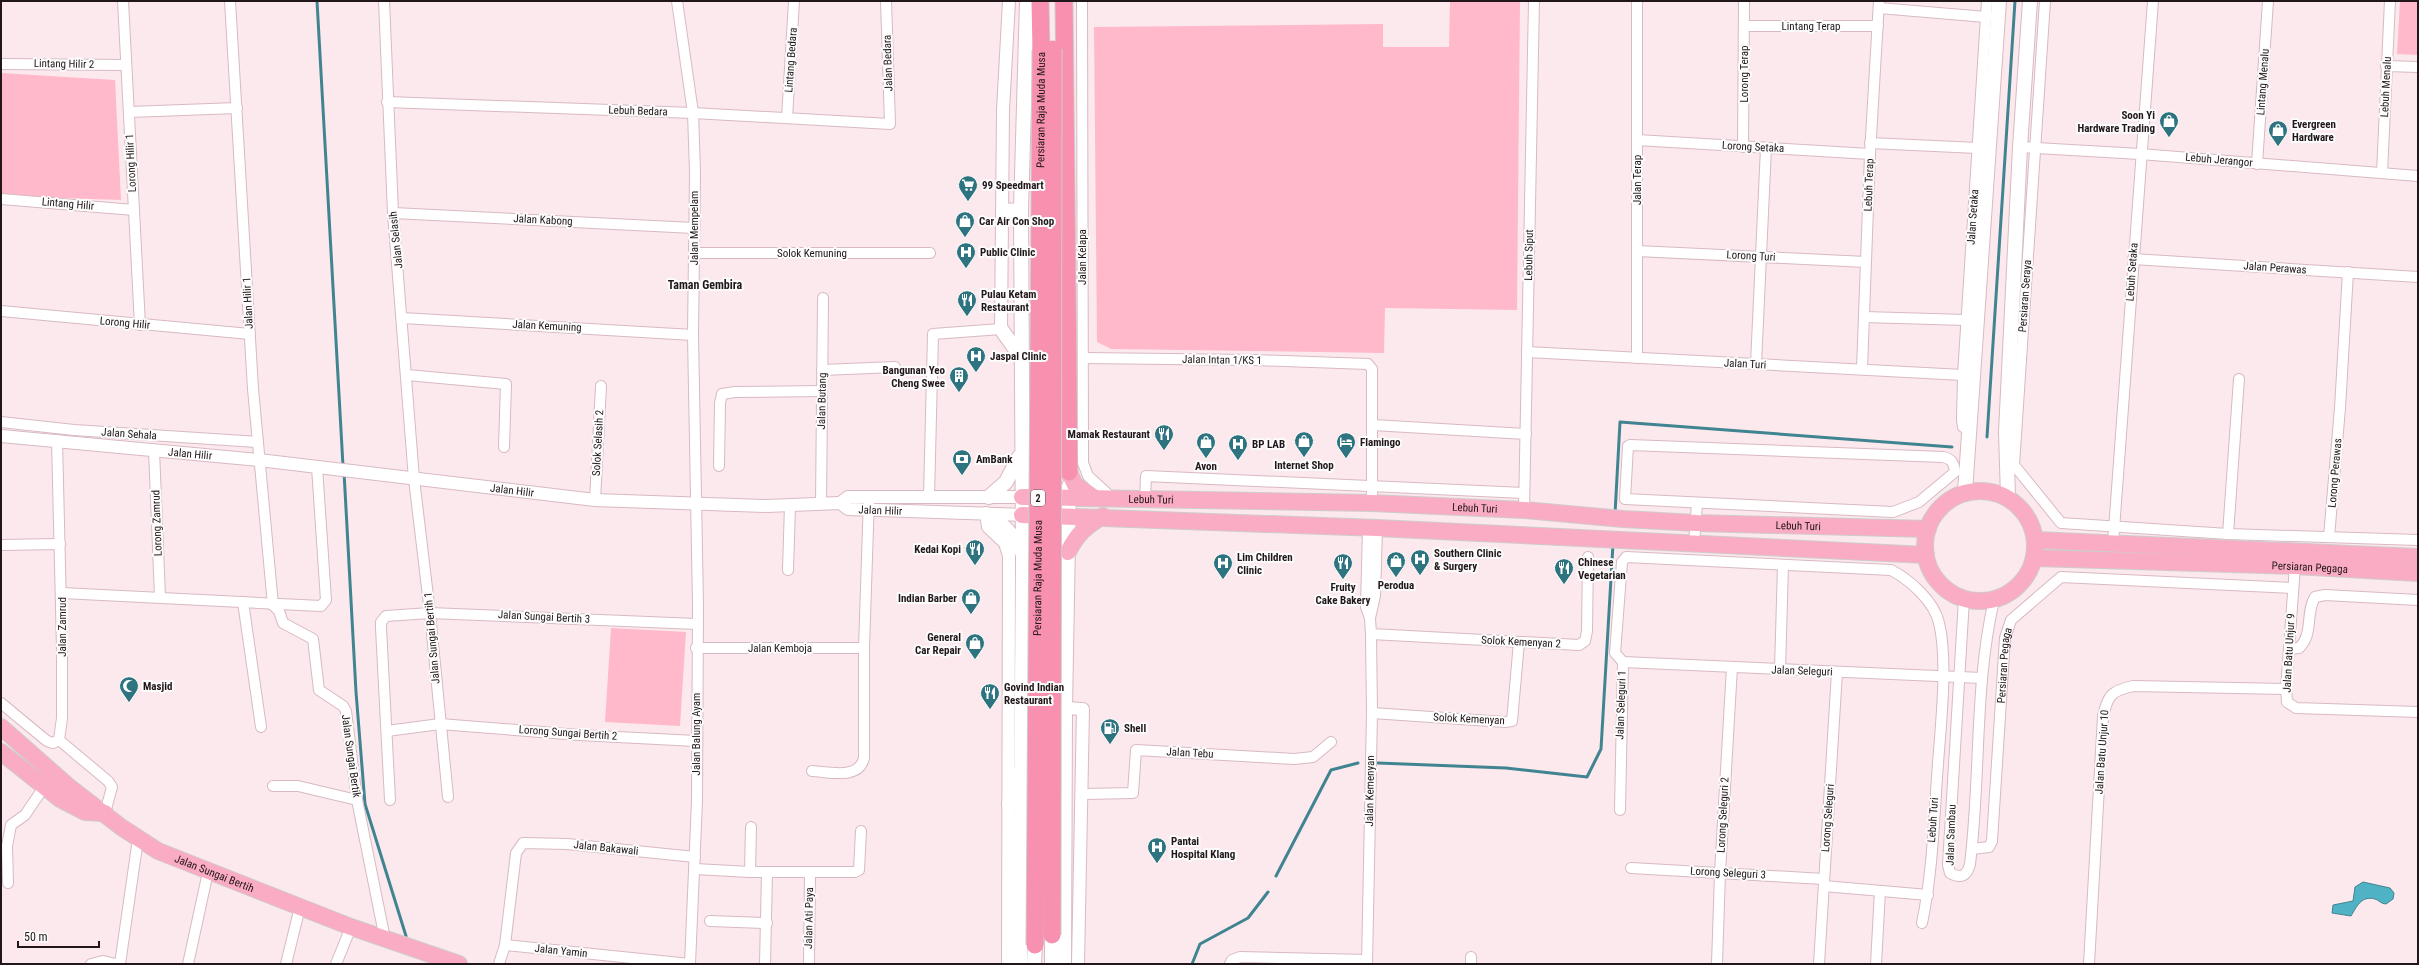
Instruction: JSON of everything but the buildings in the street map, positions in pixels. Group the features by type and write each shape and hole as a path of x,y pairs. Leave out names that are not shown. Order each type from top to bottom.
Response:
{"highway":[{"name":"Persiaran Raja Muda Musa","path":"1040,1 1047,50 1052,936"},
{"name":"Persiaran Raja Muda Musa","path":"1034,946 1047,50 1053,1"},
{"path":"1064,1 1074,286 1076,413 1069,472"}],"main road":[{"path":"1020,964 1023,581 1021,452 1021,210 1027,1"},
{"path":"1965,492 2000,1"},
{"name":"Persiaran Seraya","path":"2008,497 2006,432 2020,147 2030,1"},
{"path":"1003,211 1021,210"},
{"path":"1001,329 1021,357"},
{"path":"1021,408 1028,429 1040,437 1054,438 1076,413"},
{"path":"989,497 1006,482 1015,468 1021,452"},
{"path":"1064,964 1065,708 1069,472"},
{"path":"1069,472 1075,485 1096,499"},
{"path":"1987,491 2008,497 2025,513 2031,523 2036,540 2034,558 2029,572 2020,585 2008,594 1994,600 1979,601 1964,599 1950,592 1938,582 1930,570 1926,555 1928,528 1936,512 1945,504 1965,492 1987,491"},
{"name":"Lebuh Turi","path":"1022,497 1372,503 1524,510 1623,519 1696,523 1928,528"},
{"path":"1372,528 1380,517 1392,511 1423,506"},
{"path":"986,514 1003,524 1014,536 1023,555"},
{"name":"Lebuh Turi","path":"1022,515 1103,516 1926,555"},
{"path":"1068,552 1073,541 1084,527 1103,516"},
{"name":"Persiaran Pegaga","path":"2036,540 2418,557"},
{"path":"1023,581 1033,553 1040,548 1047,549 1054,553 1067,580"},
{"name":"Persiaran Pegaga","path":"2034,558 2295,566 2418,573"},
{"name":"Jalan Sungai Bertih","path":"1,727 68,786 106,813 138,839 167,855 351,927 459,964"},
{"path":"1009,804 1021,737"},
{"path":"1,752 44,787 75,808 85,812 106,813"},
{"name":"Persiaran Raja Muda Musa","path":"1052,936 1052,964"},
{"name":"Persiaran Raja Muda Musa","path":"1034,946 1034,964"}],"street":[{"name":"Lorong Hilir 1","path":"122,1 140,324"},
{"name":"Jalan Hilir 1","path":"230,1 250,334 259,460 273,605"},
{"name":"Jalan Selasih","path":"384,1 392,213 407,375 414,480"},
{"name":"Jalan Mempelam","path":"677,1 693,113 695,253 693,335 696,504"},
{"name":"Lintang Bedara","path":"787,118 794,1"},
{"name":"Jalan Bedara","path":"886,1 890,124"},
{"path":"929,497 933,334 1001,329 1003,110 1009,1"},
{"name":"Jalan Kelapa","path":"1082,1 1074,286 1083,358 1076,413 1083,463 1088,476 1097,486 1114,499"},
{"name":"Lebuh Siput","path":"1524,510 1534,1"},
{"name":"Jalan Terap","path":"1637,1 1637,358"},
{"name":"Lorong Terap","path":"1743,147 1744,1"},
{"name":"Jalan Setaka","path":"1969,429 1963,426 1962,420 1963,375 1987,1"},
{"name":"Persiaran Seraya","path":"2045,1 2014,465 2061,523 2228,534 2418,540"},
{"name":"Lebuh Setaka","path":"2113,543 2140,154 2153,1"},
{"name":"Lintang Menalu","path":"2257,164 2268,1"},
{"name":"Lebuh Menalu","path":"2382,173 2390,1"},
{"path":"1879,4 1986,17"},
{"name":"Lebuh Terap","path":"1862,369 1870,143 1879,4"},
{"name":"Lintang Terap","path":"1744,26 1878,26"},
{"name":"Lintang Hilir 2","path":"1,64 126,65"},
{"path":"2386,66 2418,67"},
{"name":"Lebuh Bedara","path":"387,102 693,113 890,124"},
{"path":"128,112 237,108"},
{"name":"Lorong Setaka","path":"1637,140 1870,154"},
{"path":"1870,143 1977,148"},
{"name":"Lebuh Jerangor","path":"2020,147 2140,154 2418,176"},
{"path":"1756,364 1766,148"},
{"name":"Lintang Hilir","path":"1,199 134,210"},
{"name":"Jalan Kabong","path":"392,213 694,228"},
{"name":"Lorong Turi","path":"1637,251 1866,262"},
{"name":"Solok Kemuning","path":"695,253 930,253"},
{"name":"Jalan Perawas","path":"2133,259 2418,277"},
{"name":"Lorong Perawas","path":"2329,537 2340,404 2348,272"},
{"name":"Jalan Butang","path":"821,504 823,298"},
{"name":"Lorong Hilir","path":"1,311 250,334"},
{"path":"1864,317 1966,320"},
{"name":"Jalan Kemuning","path":"402,318 693,335"},
{"name":"Jalan Turi","path":"1527,352 1963,375"},
{"name":"Jalan Intan 1/KS 1","path":"1083,358 1361,362 1368,364 1372,369 1373,425"},
{"path":"822,370 895,367"},
{"path":"407,375 506,384 504,447"},
{"path":"2228,534 2239,379"},
{"name":"Solok Selasih 2","path":"595,500 601,386"},
{"path":"720,466 720,403 722,394 727,392 822,391"},
{"name":"Jalan Sehala","path":"1,422 74,430 258,442"},
{"path":"1372,503 1373,425 1526,434"},
{"name":"Jalan Hilir","path":"1,436 57,440 259,460 414,480 595,500 696,504 790,505 821,504 869,497 1022,497"},
{"name":"Jalan Zamrud","path":"57,440 62,593 62,718 59,740"},
{"path":"1629,445 1943,457 1949,458 1954,464 1955,472 1919,502 1893,512 1697,503 1625,499 1629,445"},
{"name":"Lorong Zamrud","path":"154,450 160,597"},
{"path":"62,593 244,602 313,608 320,606 326,600 317,467"},
{"name":"Lebuh Turi","path":"1145,500 1146,476 1524,492"},
{"name":"Jalan Sungai Bertih 1","path":"414,480 430,613 448,797"},
{"path":"812,771 849,773 857,771 862,765 869,497"},
{"name":"Jalan Hilir","path":"844,500 848,509 1022,515"},
{"path":"1694,544 1697,503"},
{"name":"Jalan Balung Ayam","path":"690,964 695,857 697,624 696,504"},
{"path":"788,570 790,505"},
{"path":"986,514 988,527 1005,543 1008,556 1008,964"},
{"name":"Jalan Kemenyan","path":"1367,962 1372,713 1371,634 1370,618 1366,607 1372,528"},
{"path":"1,545 60,544"},
{"name":"Solok Kemenyan 2","path":"1371,634 1579,645 1585,641 1588,631 1588,557"},
{"name":"Lebuh Turi","path":"1626,557 1891,570 1906,578 1931,607 1939,622 1942,677 1928,895 1922,923"},
{"name":"Jalan Seleguri 1","path":"1620,810 1623,662 1615,653 1622,562 1626,557"},
{"path":"1780,670 1783,565"},
{"name":"Jalan Batu Unjur 9","path":"2295,566 2286,689 2287,702 2292,707 2304,708 2418,712"},
{"name":"Persiaran Pegaga","path":"1972,849 1989,847 1992,841 2005,638 2011,620 2061,577 2293,588"},
{"path":"2289,649 2299,648 2305,643 2308,636 2311,604 2315,597 2325,595 2418,600"},
{"name":"Jalan Sambau","path":"1964,599 1961,677 1948,865 1950,873 1962,877 1968,872 1972,849 1982,678 1987,631 1994,600"},
{"path":"244,602 261,727"},
{"name":"Jalan Sungai Bertik","path":"273,605 279,612 283,622 313,639 319,690 343,706 346,710 357,800 385,939"},
{"name":"Jalan Sungai Bertih 3","path":"387,732 381,622 386,616 430,613 697,624"},
{"name":"Solok Kemenyan","path":"1372,713 1505,722 1512,721 1519,642"},
{"name":"Jalan Kemboja","path":"696,648 864,648"},
{"name":"Jalan Seleguri","path":"1623,662 1982,678"},
{"name":"Lorong Seleguri 2","path":"1717,964 1720,873 1732,667"},
{"name":"Lorong Seleguri","path":"1819,964 1837,672"},
{"name":"Jalan Batu Unjur 10","path":"2089,964 2103,716 2106,701 2116,690 2133,686 2286,689"},
{"path":"1,703 48,741 53,743 59,740 108,781 112,787 106,813"},
{"path":"1065,708 1083,709 1083,794 1078,964"},
{"name":"Lorong Sungai Bertih 2","path":"387,732 440,724 579,735 696,741"},
{"path":"387,732 390,800"},
{"name":"Jalan Tebu","path":"1083,794 1132,793 1136,750 1294,759 1313,757 1331,742"},
{"path":"273,786 298,786 357,800"},
{"path":"8,883 7,846 11,825 25,815 44,787"},
{"path":"750,872 751,827"},
{"path":"694,869 750,872 855,872 859,870 861,831"},
{"path":"120,964 138,839"},
{"name":"Jalan Bakawali","path":"504,945 516,853 519,846 523,843 567,844 695,857"},
{"name":"Lorong Seleguri 3","path":"1631,868 1720,873 1928,895"},
{"path":"188,964 208,872"},
{"path":"765,964 767,872"},
{"name":"Jalan Ati Paya","path":"808,964 810,872"},
{"path":"1064,877 1080,885"},
{"path":"1876,964 1880,891"},
{"path":"286,964 300,907"},
{"path":"710,921 766,923"},
{"path":"336,964 351,927"},
{"path":"499,964 504,945"},
{"name":"Jalan Yamin","path":"504,945 690,964"},
{"path":"1230,964 1232,960 1240,957 1367,962"},
{"path":"91,964 103,961 116,964"}],"shaded area":[{"path":"1450,1 1520,1 1517,310 1385,308 1384,353 1111,349 1097,342 1094,27 1383,24 1383,47 1449,47"},
{"path":"2400,1 2418,1 2418,55 2397,54"},
{"path":"1,73 115,80 121,200 1,196"},
{"path":"611,628 686,632 680,726 605,722"}],"water":[{"path":"2363,882 2390,888 2394,893 2393,899 2386,904 2375,899 2366,899 2357,906 2351,916 2332,913 2333,905 2353,901 2355,887"}],"waterway":[{"path":"317,1 343,466"},
{"path":"1987,437 2015,1"},
{"path":"1615,514 1620,422 1952,447"},
{"path":"344,472 356,692 365,804 406,936"},
{"path":"1378,763 1506,768 1587,777 1601,749 1613,544"},
{"path":"1276,876 1331,770 1358,763"},
{"path":"1192,964 1200,944 1248,918 1268,892"}],"place":[{"name":"Soon Yi Hardware Trading","path":"2169,138"},
{"name":"Evergreen Hardware","path":"2278,147"},
{"name":"99 Speedmart","path":"968,202"},
{"name":"Car Air Con Shop","path":"965,238"},
{"name":"Public Clinic","path":"966,269"},
{"name":"Pulau Ketam Restaurant","path":"967,317"},
{"name":"Jaspal Clinic","path":"976,373"},
{"name":"Bangunan Yeo Cheng Swee","path":"959,393"},
{"name":"Mamak Restaurant","path":"1164,451"},
{"name":"Internet Shop","path":"1304,458"},
{"name":"Avon","path":"1206,459"},
{"name":"Flamingo","path":"1346,459"},
{"name":"BP LAB","path":"1238,461"},
{"name":"AmBank","path":"962,476"},
{"name":"Kedai Kopi","path":"975,566"},
{"name":"Southern Clinic & Surgery","path":"1420,576"},
{"name":"Perodua","path":"1396,578"},
{"name":"Lim Children Clinic","path":"1223,580"},
{"name":"Fruity Cake Bakery","path":"1343,580"},
{"name":"Chinese Vegetarian","path":"1564,585"},
{"name":"Indian Barber","path":"971,615"},
{"name":"General Car Repair","path":"975,660"},
{"name":"Masjid","path":"129,703"},
{"name":"Govind Indian Restaurant","path":"990,710"},
{"name":"Shell","path":"1110,745"},
{"name":"Pantai Hospital Klang","path":"1157,864"}],"district":[{"name":"Taman Gembira","path":"705,285"}]}
